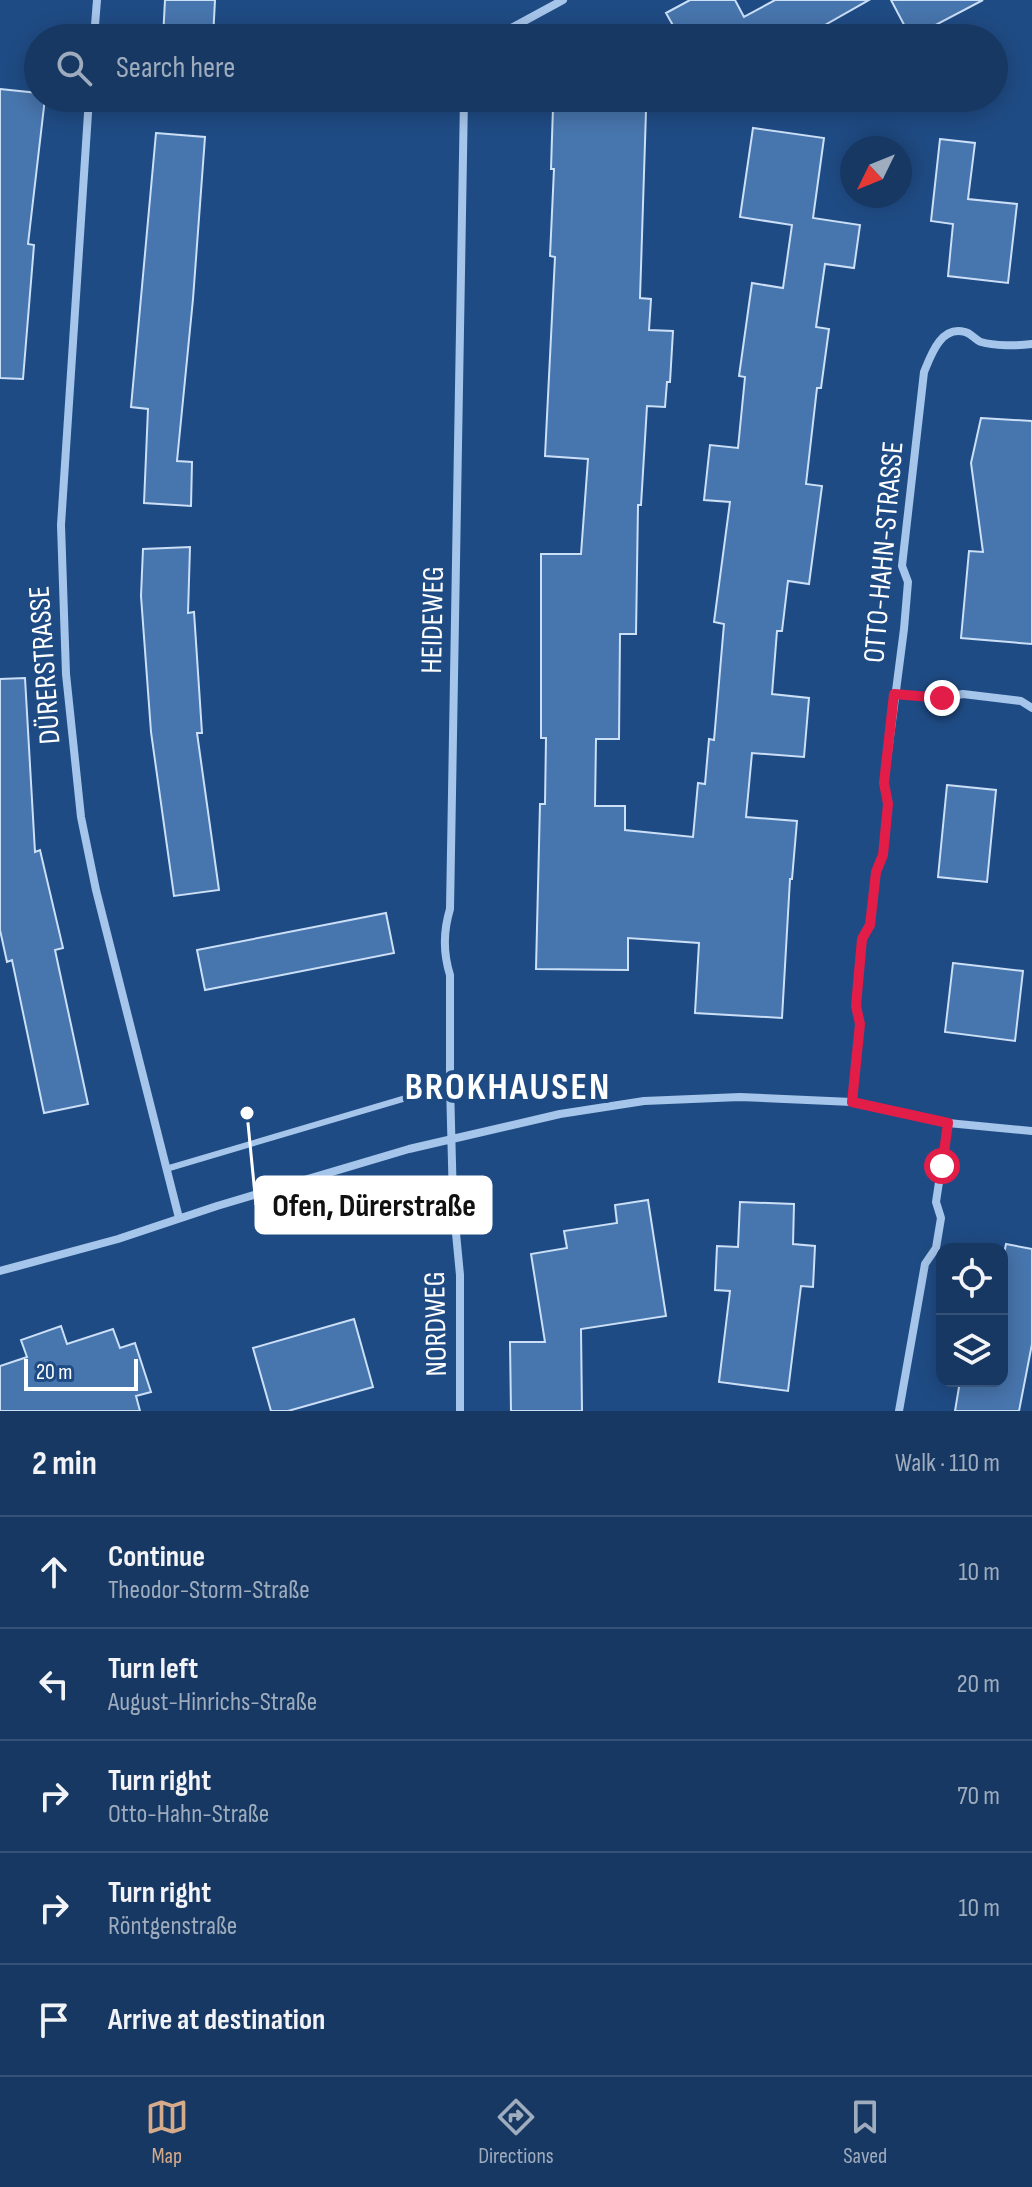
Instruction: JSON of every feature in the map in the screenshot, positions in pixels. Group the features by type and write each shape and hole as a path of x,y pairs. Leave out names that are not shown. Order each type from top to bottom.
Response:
{"street":[{"path":"95,24 97,0"},
{"path":"519,24 563,0"},
{"name":"DÜRERSTRASSE","path":"88,112 61,525 66,674 81,817 93,876 179,1218"},
{"name":"HEIDEWEG","path":"452,1141 450,975 445,958 445,926 450,909 464,112"},
{"name":"OTTO-HAHN-STRASSE","path":"852,1102 860,1024 856,1006 862,939 870,925 876,872 883,855 888,804 884,783 906,613 908,582 902,566 924,372 941,339 955,331 966,332 982,342 1032,344"},
{"path":"894,694 942,698 963,694 1021,701 1032,708"},
{"path":"0,1271 118,1239 409,1149 560,1114 644,1101 740,1097 852,1102 948,1123 1032,1131"},
{"path":"899,1411 925,1264 936,1248 941,1218 936,1202 948,1123"},
{"name":"NORDWEG","path":"452,1141 460,1275 460,1411"}],"lane":[{"path":"166,1169 450,1085"}],"building":[{"path":"165,0 215,0 214,24 164,24"},
{"path":"690,0 735,0 744,17 775,0 869,0 827,24 672,24 666,13"},
{"path":"891,0 983,0 938,24 904,24"},
{"path":"0,89 24,92 24,112 43,112 28,244 34,245 23,379 0,378"},
{"path":"553,112 646,112 640,298 651,299 649,330 673,331 665,407 647,406 641,505 638,505 636,634 620,634 619,739 596,739 595,806 625,806 625,830 693,837 698,783 705,784 709,739 714,740 724,624 714,622 730,502 704,500 710,445 738,448 745,377 739,376 752,283 783,288 792,225 740,217 753,128 824,138 813,218 860,225 854,268 825,264 816,327 829,329 821,388 817,388 806,484 822,486 809,584 788,581 782,631 777,631 772,694 809,698 804,757 752,753 746,817 797,821 790,879 782,1018 695,1013 699,943 628,938 628,970 536,969 540,804 545,804 546,738 541,738 541,554 581,554 588,459 545,456 555,257 550,256 554,169 551,169"},
{"path":"156,133 205,137 177,461 192,462 191,506 144,503 148,409 131,407"},
{"path":"940,139 975,143 968,199 1017,204 1008,283 948,276 953,224 931,221"},
{"path":"981,418 1032,421 1032,644 961,638 969,551 983,552 971,463"},
{"path":"190,547 188,613 194,612 202,733 197,733 219,890 174,896 151,732 141,596 143,549"},
{"path":"25,678 35,852 40,850 63,948 55,950 88,1104 44,1113 12,960 7,962 0,930 0,679"},
{"path":"947,785 996,790 987,882 938,877"},
{"path":"386,913 394,953 205,990 197,950"},
{"path":"953,963 1023,971 1015,1041 945,1032"},
{"path":"648,1200 666,1316 581,1329 582,1411 511,1411 510,1342 545,1342 531,1254 567,1248 564,1231 617,1223 615,1205"},
{"path":"740,1202 794,1204 793,1244 815,1246 813,1287 801,1286 788,1391 719,1382 730,1291 715,1290 717,1246 738,1247"},
{"path":"1008,1244 1032,1249 1032,1344 1019,1411 955,1411 959,1387 1008,1387"},
{"path":"354,1319 373,1387 288,1411 271,1411 253,1348"},
{"path":"61,1326 67,1344 113,1329 120,1348 135,1343 151,1392 136,1396 140,1411 0,1411 0,1366 27,1357 21,1340"}],"place":[{"name":"Ofen, Dürerstraße","path":"247,1113"}],"district":[{"name":"BROKHAUSEN","path":"508,1086"}],"route":[{"path":"942,698 894,694 884,783 888,804 883,855 876,872 870,925 862,939 856,1006 860,1024 852,1102 948,1123 942,1166"}]}
